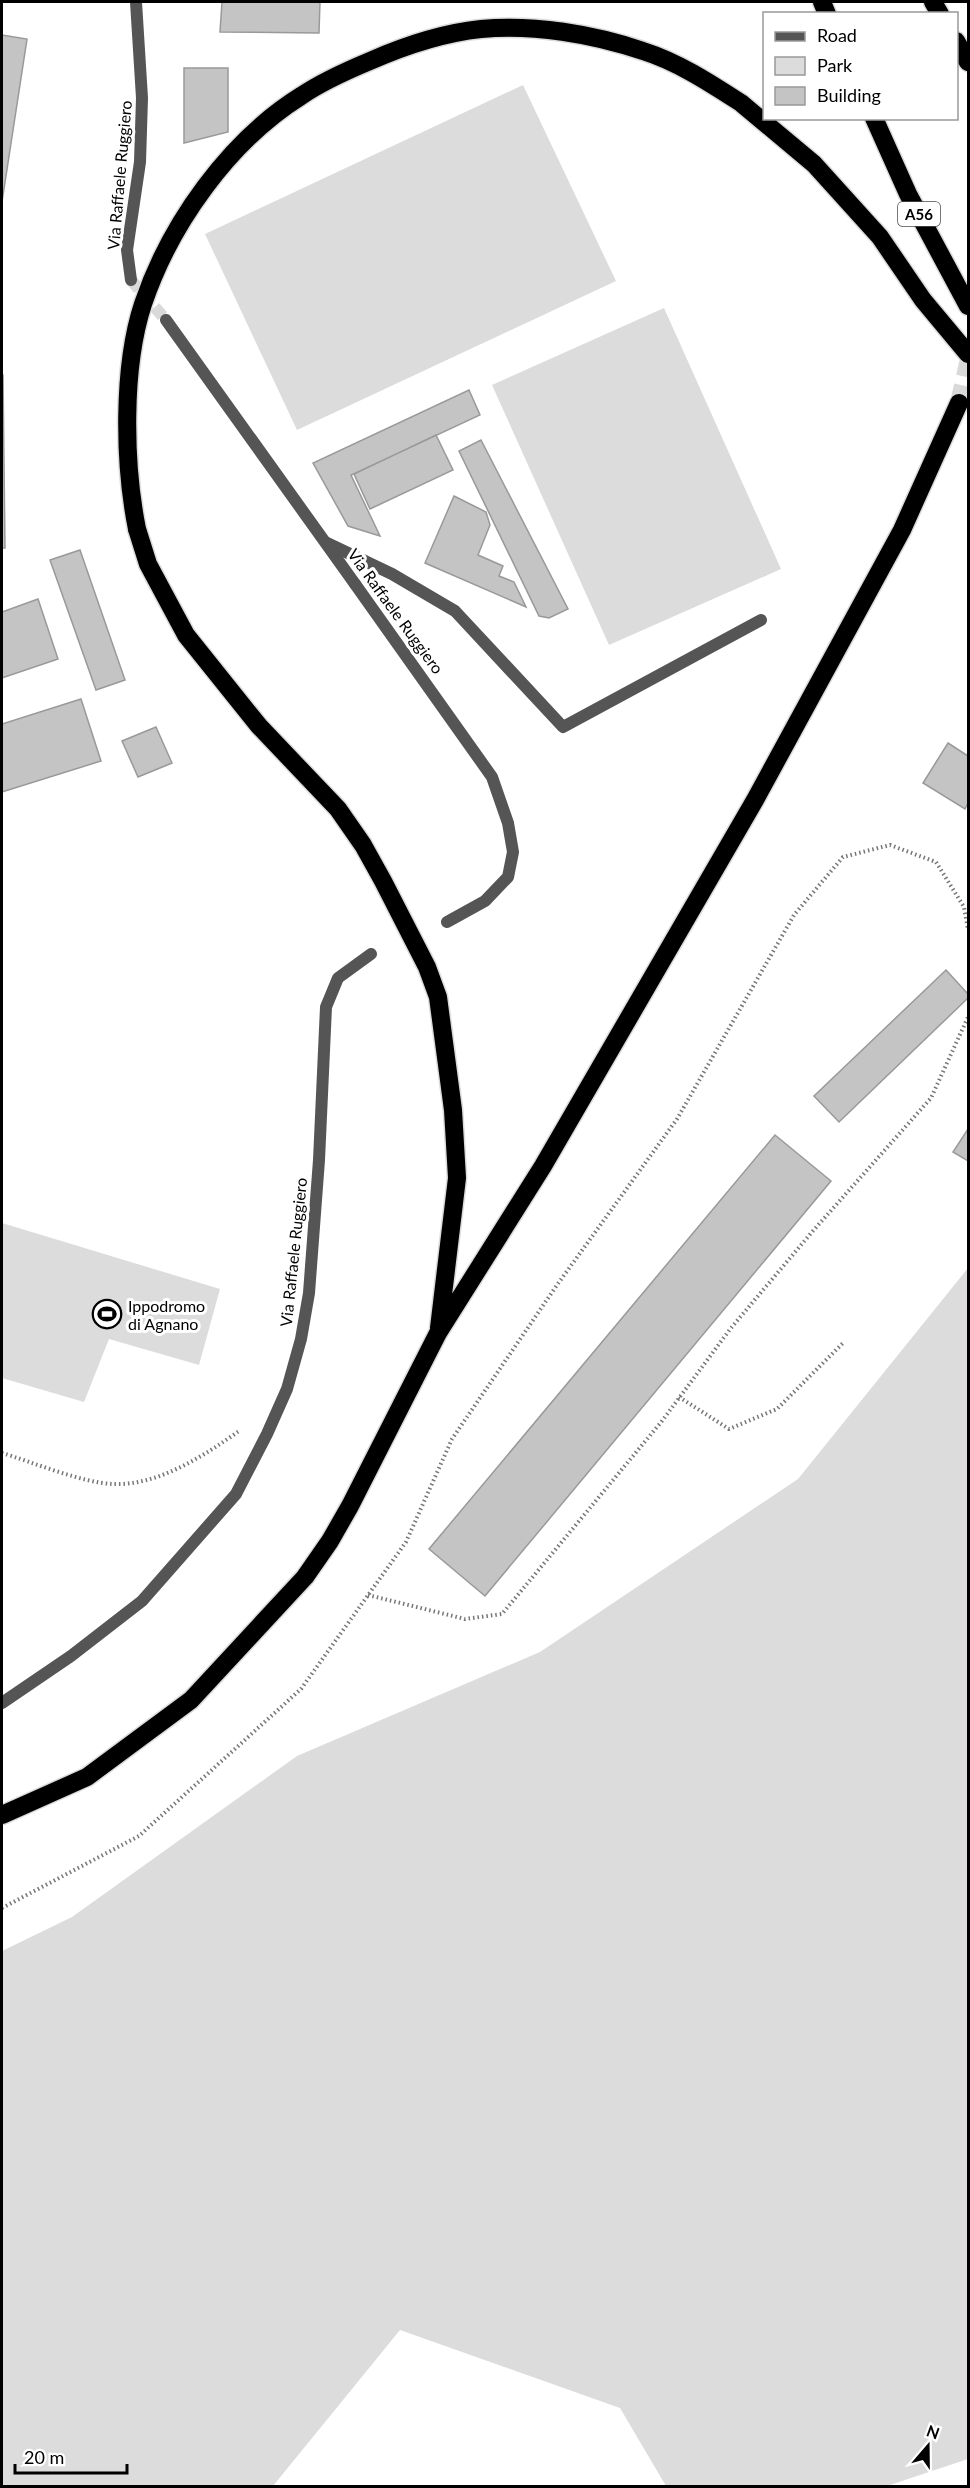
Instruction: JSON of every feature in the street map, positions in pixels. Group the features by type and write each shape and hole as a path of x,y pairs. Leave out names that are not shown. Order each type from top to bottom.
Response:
{"highway":[{"path":"438,1333 457,1178 453,1110 438,998 427,967 384,881 338,809 259,726 186,635 148,564 137,529 129,470 129,392 134,343 143,304 177,229 195,198 246,141 298,97 328,79 424,40 481,29 511,29 579,35 642,50 709,82 741,103 821,172 880,237 923,300 969,354"},
{"path":"958,43 969,62"},
{"name":"A56","path":"875,120 908,194 969,306"},
{"path":"2,1815 87,1777 192,1700 305,1577 330,1541 438,1333 543,1166 755,800 902,530 959,403"}],"street":[{"name":"Via Raffaele Ruggiero","path":"131,280 127,250 140,162 142,98 136,2"},
{"name":"Via Raffaele Ruggiero","path":"166,320 492,777 508,823 513,852 508,877 485,901 447,922"},
{"path":"327,543 392,574 455,611 563,727 761,620"},
{"name":"Via Raffaele Ruggiero","path":"2,1703 71,1656 142,1601 236,1494 267,1434 287,1389 301,1340 309,1293 319,1160 326,1007 338,978 370,954"}],"path":[{"path":"2,1908 139,1836 301,1689 406,1542 452,1439 557,1286 677,1119 794,915 843,857 890,845 936,862 964,907 969,930"},
{"path":"368,1595 465,1619 502,1614 553,1554 746,1310 931,1098 969,1017"},
{"path":"679,1397 729,1430 777,1409 843,1343"},
{"path":"2,1453 87,1479 112,1484 134,1482 168,1473 212,1451 243,1428"}],"green space":[{"path":"523,85 616,281 297,430 205,234"},
{"path":"664,308 781,569 609,645 492,385"},
{"name":"Ippodromo di Agnano","path":"2,1223 220,1289 199,1365 109,1339 84,1402 2,1378"},
{"path":"968,1268 968,2459 887,2486 666,2486 620,2408 400,2330 273,2486 2,2486 2,1951 72,1917 297,1756 540,1652 798,1479"}],"building":[{"path":"222,2 320,2 319,33 220,32"},
{"path":"2,35 27,39 2,202"},
{"path":"184,68 228,68 228,132 184,143"},
{"path":"3,375 5,548 2,548"},
{"path":"469,390 480,415 351,475 380,536 348,526 313,463"},
{"path":"436,435 453,470 370,509 354,474"},
{"path":"481,440 568,609 549,618 539,616 459,451"},
{"path":"454,496 486,512 490,525 478,555 503,566 499,576 514,582 526,607 425,563"},
{"path":"80,550 125,680 96,690 50,560"},
{"path":"38,599 58,659 2,678 2,612"},
{"path":"81,699 101,761 2,792 2,724"},
{"path":"156,727 172,763 138,777 122,741"},
{"path":"948,743 968,756 968,803 965,809 923,783"},
{"path":"946,970 968,994 968,998 839,1122 814,1096"},
{"path":"968,1129 968,1161 953,1152"},
{"path":"775,1135 831,1181 485,1596 429,1549"}],"tunnel":[{"path":"131,280 166,320"},
{"path":"959,403 968,363"}],"place":[{"name":"Ippodromo di Agnano","path":"107,1314"}]}
